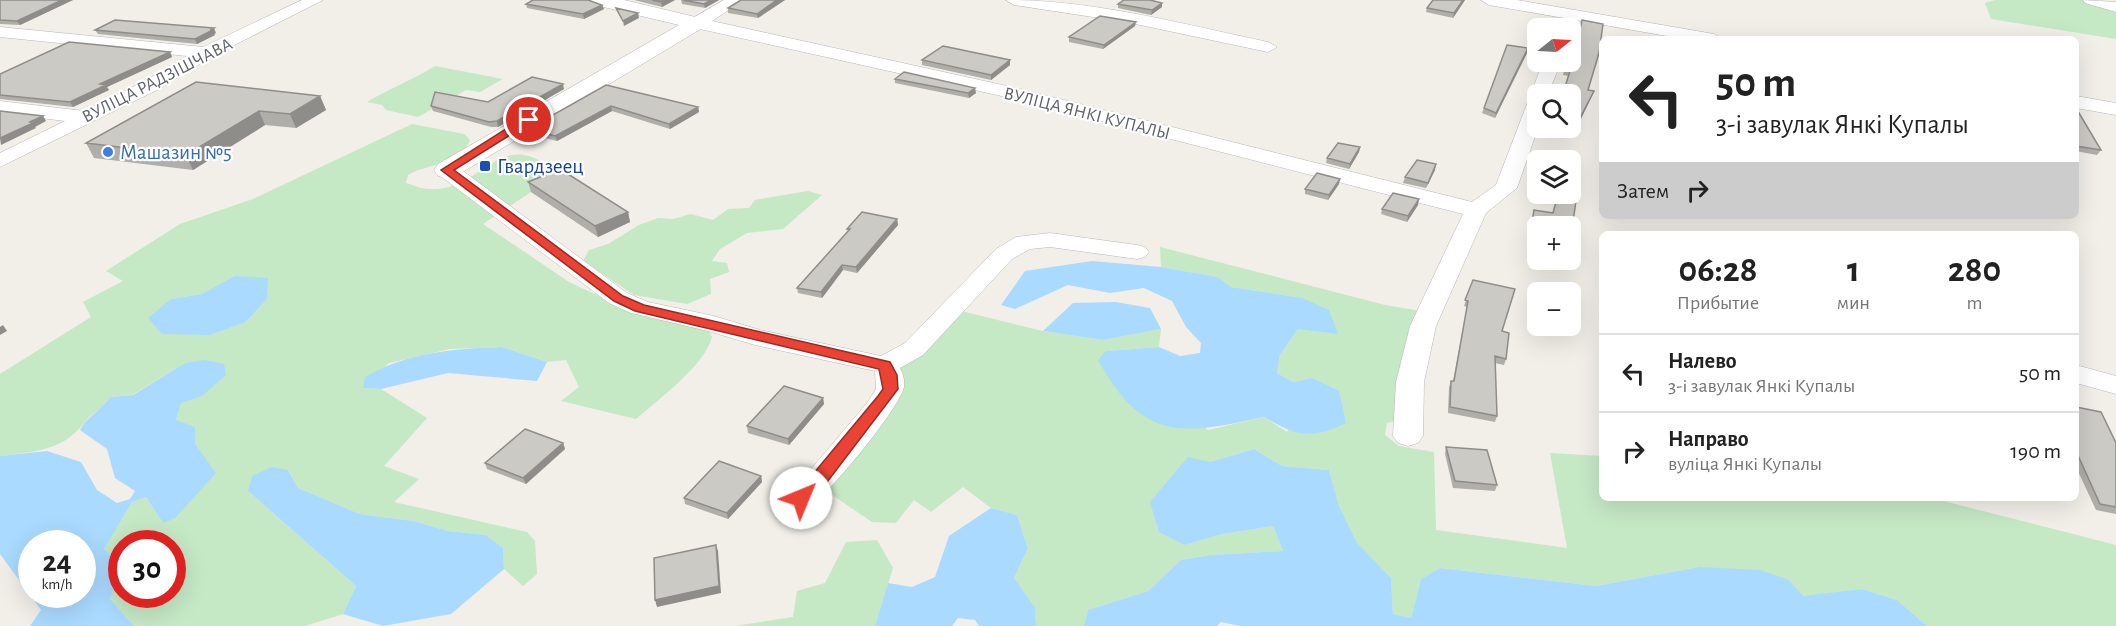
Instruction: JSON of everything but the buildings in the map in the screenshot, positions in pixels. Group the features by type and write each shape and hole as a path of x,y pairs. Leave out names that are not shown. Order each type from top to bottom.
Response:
{"street":[{"name":"ВУЛІЦА РАДЗІШЧАВА","path":"0,162 84,117 152,85 205,54 315,0"},
{"name":"ВУЛІЦА ЯНКІ КУПАЛЫ","path":"598,0 1016,94 1476,210"},
{"path":"736,0 447,170 618,298 640,308 885,365 914,349 1004,254 1024,242 1050,240 1137,252"},
{"path":"1014,0 1126,16 1268,47"},
{"path":"1489,0 1557,18"},
{"path":"2091,0 2116,7"},
{"path":"1581,23 1690,36"},
{"path":"0,32 205,54"},
{"path":"2079,103 2116,109"},
{"path":"0,107 84,117"},
{"path":"1408,436 1410,382 1423,326 1476,210 1506,188 1527,128"},
{"path":"790,506 812,489 877,410 890,389 890,375 885,365"},
{"path":"2079,375 2116,385"}],"green space":[{"path":"1995,0 2083,0 2116,8 2116,39 1991,19 1985,3"},
{"path":"435,66 503,79 480,92 466,90 418,117 386,110 382,105 367,102 418,76"},
{"path":"412,124 464,134 470,140 459,155 408,175 406,183 425,189 448,187 508,156 523,155 541,162 563,179 531,192 483,224 569,282 633,312 709,331 712,337 708,348 691,370 636,419 561,401 579,387 566,360 547,362 502,347 450,349 389,363 363,388 381,389 427,418 384,466 419,479 394,502 527,532 535,541 537,574 523,586 504,569 503,548 486,535 448,531 413,521 360,514 298,488 288,470 248,491 356,586 343,614 305,626 134,626 118,608 186,608 186,530 115,530 132,502 146,497 163,523 176,420 181,402 202,396 185,363 132,395 110,397 76,432 57,445 0,456 0,374 91,317 83,302 123,281 106,271 180,224 253,199","holes":["202,294 267,299 246,322 210,335 171,299"]},
{"path":"808,191 822,195 783,229 747,233 720,249 712,261 727,263 729,272 710,279 711,294 687,304 634,295 583,261 589,250 608,244 639,225 658,218 673,219 691,214 713,220 728,209 749,208 755,200"},
{"path":"1160,247 1385,305 1421,311 1399,420 1387,423 1385,435 1399,446 1434,452 1436,530 1567,548 1550,453 1599,456 1599,501 1944,501 2116,545 2116,626 1927,626 1897,600 1862,589 1803,597 1789,580 1699,567 1596,586 1440,568 1421,579 1411,618 1393,614 1391,578 1357,544 1339,506 1329,470 1282,466 1254,449 1210,462 1185,545 1222,534 1273,526 1283,551 1210,555 1181,560 1148,591 1088,610 1084,626 1036,626 1035,607 1014,578 1028,548 1017,515 991,508 963,487 931,512 914,500 896,523 872,522 828,492 828,481 898,366 961,311 1043,331 1103,340 1161,329 1159,347 1106,351 1208,430 1264,417 1287,432 1313,378 1293,382 1277,373 1280,355 1298,329 1302,298 1231,287 1218,277 1161,267"},
{"path":"877,540 893,568 875,626 735,626 793,617 797,591 825,583 846,542"},
{"path":"108,541 108,555 103,549"}],"water":[{"path":"1092,261 1161,267 1218,277 1231,287 1302,298 1329,310 1338,334 1298,329 1280,355 1277,373 1293,382 1312,378 1339,391 1346,423 1323,432 1304,434 1285,428 1264,417 1210,427 1187,428 1167,426 1149,419 1131,406 1115,387 1098,360 1106,351 1159,347 1180,356 1200,353 1201,343 1186,327 1172,301 1144,288 1110,293 1068,285 1015,309 1001,305 1025,271"},
{"path":"235,276 268,278 267,299 246,322 210,335 162,334 148,318 171,299 202,294"},
{"path":"1116,302 1150,308 1161,329 1103,340 1043,331 1073,303"},
{"path":"502,347 547,362 537,381 448,373 381,389 363,388 365,377 398,362 431,353"},
{"path":"204,360 224,364 226,375 202,396 181,403 176,420 195,427 195,444 216,473 175,518 163,523 146,497 132,502 115,530 108,530 108,542 104,549 108,554 108,608 118,608 134,626 30,626 41,610 40,608 96,608 96,530 18,530 18,579 0,554 0,456 47,451 81,462 97,490 117,503 130,499 135,491 115,478 107,449 80,430 110,397 133,395 185,363"},
{"path":"1254,449 1282,466 1329,470 1339,506 1357,543 1391,578 1393,614 1411,618 1421,579 1440,568 1596,586 1699,567 1760,570 1789,580 1803,596 1862,589 1897,600 1927,626 1240,626 1221,622 1217,626 1084,626 1088,610 1148,591 1181,560 1210,555 1283,551 1273,526 1222,534 1185,545 1159,532 1150,502 1188,457 1210,462"},
{"path":"272,467 288,470 298,488 360,514 413,521 448,531 486,535 503,548 504,569 451,614 383,626 343,614 356,586 248,491 252,476"},
{"path":"991,508 1017,515 1028,548 1014,578 1035,607 1036,626 979,626 975,620 958,618 952,626 875,626 888,583 912,587 935,577 949,536"}],"place":[{"name":"Машазин №5","path":"108,152"},
{"name":"Гвардзеец","path":"485,166"}],"route":[{"path":"529,120 447,170 618,298 640,308 714,324 755,337 885,365 890,375 890,389 884,400 812,489 801,498"}]}
